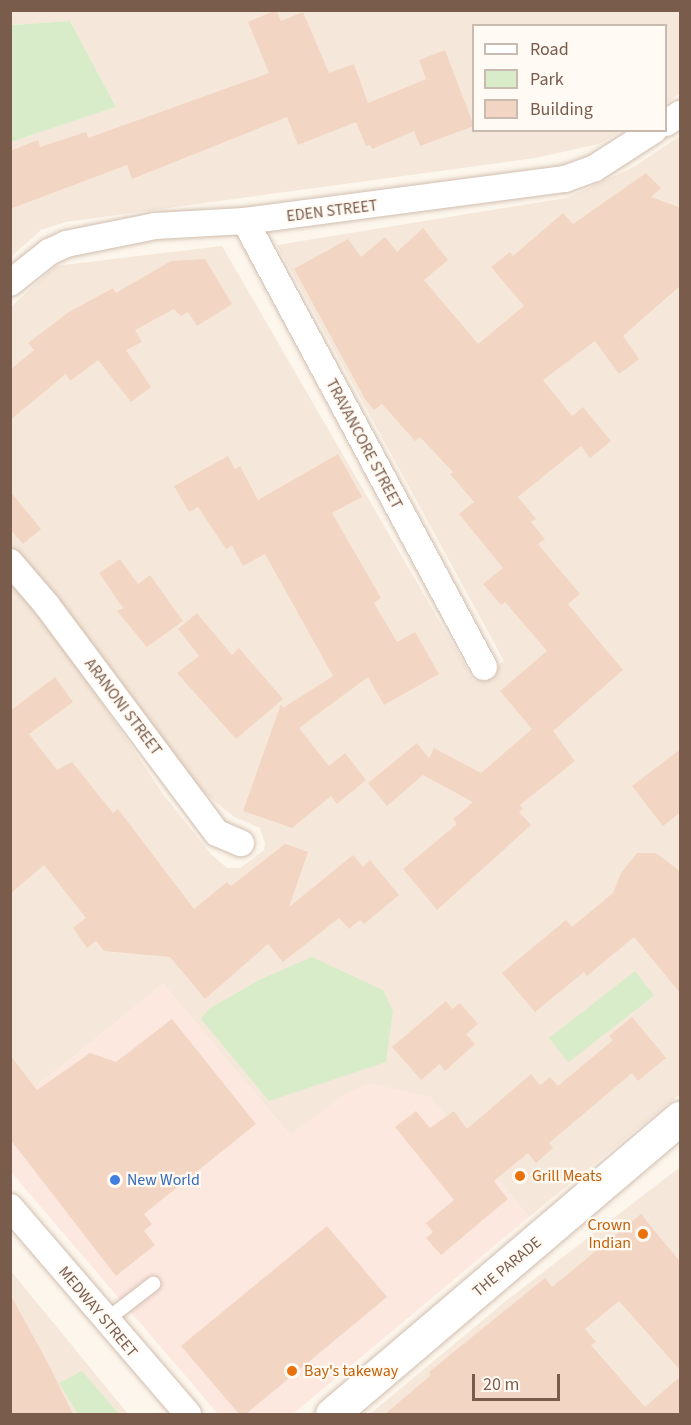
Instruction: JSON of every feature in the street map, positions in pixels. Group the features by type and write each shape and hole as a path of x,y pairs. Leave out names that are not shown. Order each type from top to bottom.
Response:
{"main road":[{"name":"THE PARADE","path":"332,1414 681,1118"}],"street":[{"path":"667,122 681,114"},
{"name":"EDEN STREET","path":"10,283 48,252 66,244 155,226 245,221 565,179 595,168 651,132"},
{"name":"TRAVANCORE STREET","path":"245,221 484,667"},
{"name":"ARANONI STREET","path":"10,562 46,604 217,833 241,843"},
{"name":"MEDWAY STREET","path":"10,1207 105,1321 188,1414"}],"lane":[{"path":"105,1321 153,1284"}],"shaded area":[{"path":"11,11 680,11 680,93 667,102 667,24 472,24 472,132 619,132 599,144 535,158 66,222 41,230 11,257 11,142 116,107 70,21 11,25"},
{"path":"680,136 680,1094 529,1217 430,1097 347,1093 291,1136 163,984 11,1107 10,579 56,634 163,794 211,854 227,868 240,868 264,850 265,843 260,828 234,817 195,785 11,547 11,307 55,266 222,246 474,681 504,661 277,245 566,198 632,168"},
{"path":"163,984 290,1135 347,1093 370,1083 430,1097 529,1217 293,1414 218,1414 11,1172 11,1107"},
{"path":"680,1167 680,1414 370,1414 507,1300"},
{"path":"11,1271 128,1414 11,1414"}],"green space":[{"path":"70,21 116,107 11,142 11,25"},
{"path":"312,957 383,990 393,1011 386,1062 269,1101 201,1019 209,1009 259,980"},
{"path":"635,971 654,995 568,1063 549,1038"},
{"path":"82,1371 119,1414 78,1414 59,1383"}],"building":[{"path":"276,10 281,21 303,12 329,73 354,64 368,103 426,79 419,60 445,50 472,121 472,127 420,146 414,131 372,149 370,145 366,146 356,122 298,145 287,117 132,179 127,165 10,209 10,151 38,140 40,147 86,132 88,138 269,73 248,22"},
{"path":"646,173 661,188 651,197 681,208 681,285 623,336 639,359 619,374 595,341 543,380 572,416 583,407 611,441 590,458 581,446 518,497 536,519 531,522 545,539 538,544 580,594 568,604 623,670 553,731 575,761 520,805 523,809 519,812 531,825 437,910 403,869 457,824 453,819 473,802 423,775 387,806 368,783 417,743 429,758 434,748 481,773 532,729 500,691 547,651 505,602 501,605 483,584 503,568 459,514 474,502 450,474 453,472 420,437 415,441 382,404 374,410 365,399 294,269 348,239 361,257 385,237 397,252 423,228 448,260 424,280 478,344 524,306 491,267 510,252 513,256 563,213 573,224"},
{"path":"205,259 232,304 197,326 188,312 181,316 174,309 135,330 142,342 126,350 151,387 131,402 98,360 70,381 66,374 10,420 10,370 34,350 28,343 69,312 113,288 116,293 171,261"},
{"path":"338,454 362,497 332,513 381,598 374,603 397,642 415,632 439,674 384,705 368,677 299,728 329,766 345,753 366,780 337,804 331,796 292,828 243,811 281,704 283,708 333,676 265,554 243,566 232,546 226,549 198,507 189,512 174,486 228,456 235,469 240,466 258,500"},
{"path":"10,491 41,529 23,544 10,529"},
{"path":"120,559 138,584 150,575 183,621 147,647 117,611 123,608 99,573"},
{"path":"197,613 232,655 239,648 283,699 236,739 177,673 199,656 178,629"},
{"path":"55,677 73,702 29,734 57,770 72,762 113,813 118,809 194,909 227,882 231,886 285,844 308,852 289,907 353,855 363,867 370,860 399,895 364,924 360,920 349,929 339,918 283,962 268,944 205,999 170,957 104,951 96,941 87,948 73,928 86,918 44,865 10,894 10,711"},
{"path":"681,749 681,812 663,826 632,786"},
{"path":"637,853 656,853 681,872 681,994 634,937 587,976 584,972 535,1012 502,973 566,920 572,927 613,893 621,873"},
{"path":"446,1001 452,1009 460,1003 478,1024 466,1034 475,1044 445,1071 440,1064 421,1080 392,1047"},
{"path":"632,1017 666,1058 638,1081 632,1073 549,1143 553,1148 536,1163 528,1153 494,1181 508,1199 441,1255 426,1238 433,1232 426,1223 454,1200 395,1127 416,1111 430,1128 454,1111 467,1129 531,1074 540,1085 550,1077 558,1086 613,1040 609,1036"},
{"name":"New World","path":"172,1019 256,1124 144,1214 152,1224 144,1231 155,1245 116,1276 10,1139 10,1055 37,1090 90,1053 116,1062"},
{"path":"641,1214 681,1263 681,1371 619,1301 585,1329 596,1342 591,1345 645,1407 681,1376 681,1414 385,1414 431,1375 429,1372 545,1278 552,1287"},
{"path":"327,1226 387,1297 246,1414 239,1414 181,1346"},
{"path":"10,1294 49,1365 73,1414 10,1414"}],"place":[{"name":"Grill Meats","path":"520,1176"},
{"name":"New World","path":"115,1180"},
{"name":"Crown Indian","path":"643,1234"},
{"name":"Bay's takeway","path":"292,1371"}]}
